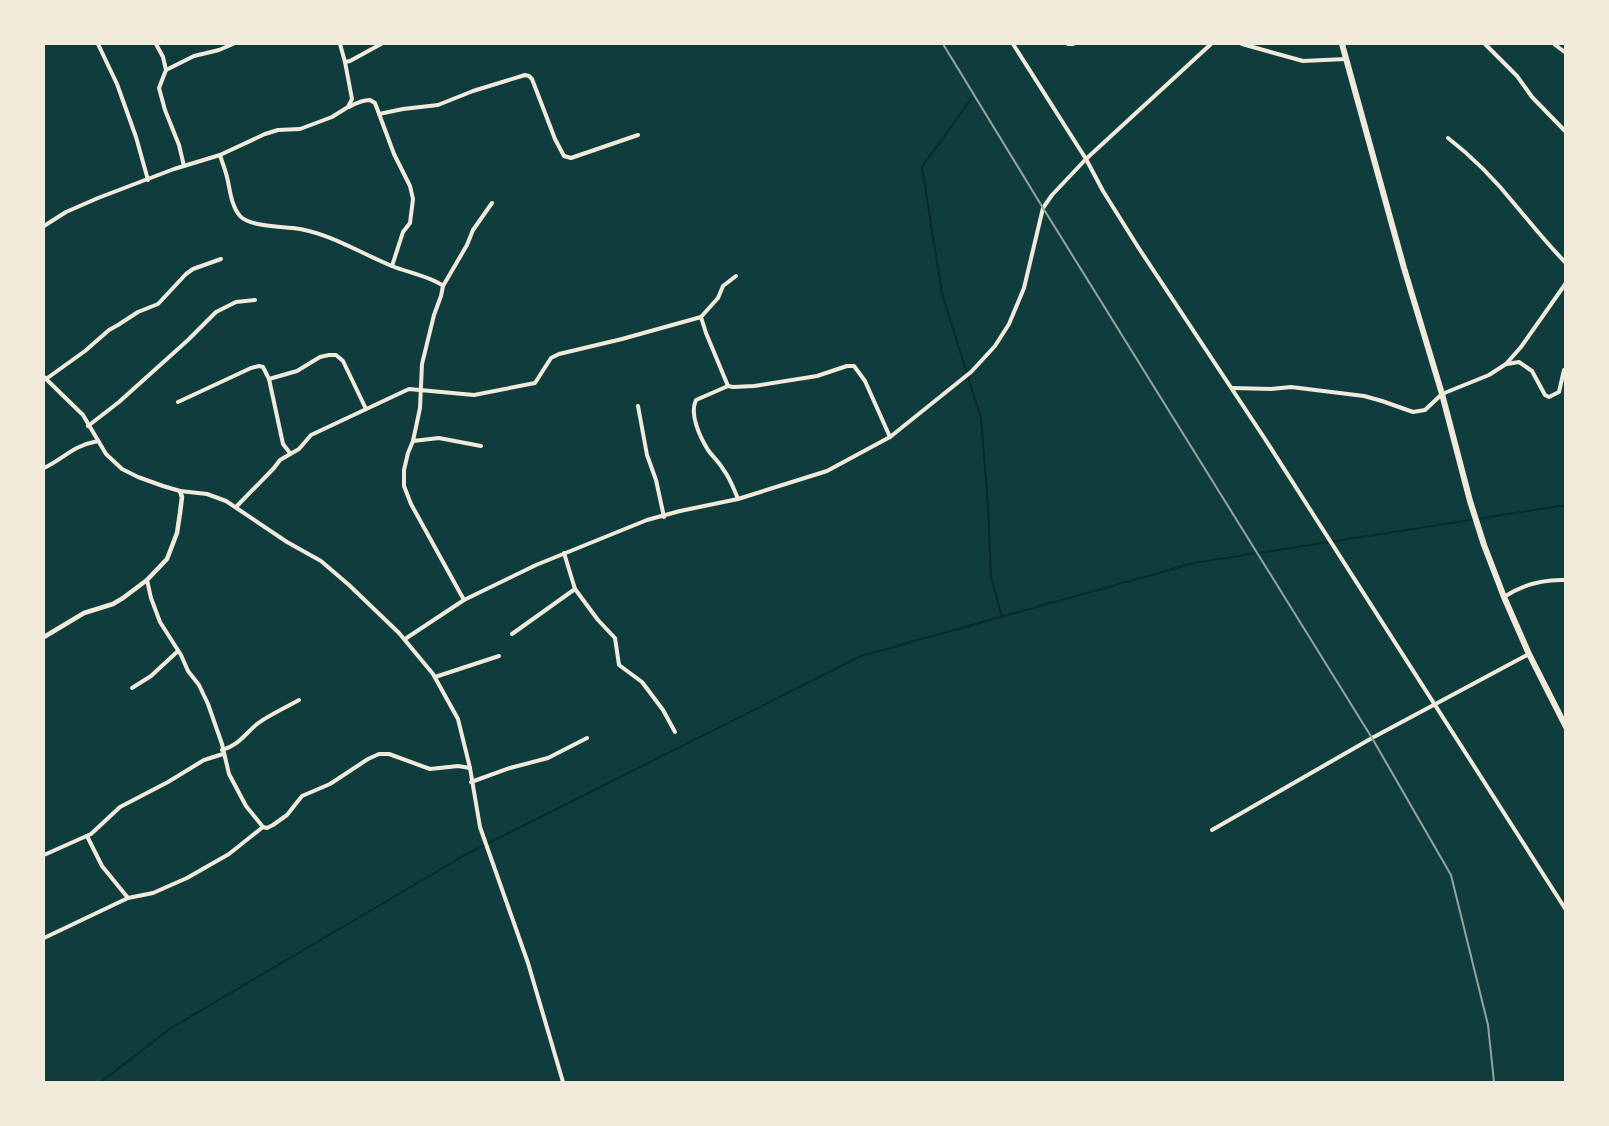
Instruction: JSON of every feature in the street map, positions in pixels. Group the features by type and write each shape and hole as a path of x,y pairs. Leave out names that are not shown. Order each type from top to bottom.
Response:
{"main road":[{"path":"1342,44 1404,268 1442,394 1470,501 1504,597 1529,654 1566,727"}],"street":[{"path":"98,44 117,84 148,180"},
{"path":"156,44 164,57 166,70 159,88 184,166"},
{"path":"166,70 194,56 219,50 232,44"},
{"path":"340,44 352,99 348,107"},
{"path":"345,62 381,44"},
{"path":"1013,44 1086,159 1102,191 1126,229 1232,388 1566,910"},
{"path":"1068,44 1074,44"},
{"path":"405,639 464,600 564,553 647,520 738,500 827,471 890,437 971,372 995,346 1009,324 1024,288 1043,208 1052,195 1086,159 1211,44"},
{"path":"1242,44 1303,61 1347,59"},
{"path":"1485,44 1517,76 1566,132"},
{"path":"1554,44 1566,53"},
{"path":"379,114 438,105 473,91 525,75 532,79 564,156 571,158 638,135"},
{"path":"44,226 66,212 98,198 220,154 265,134 278,130 300,129 361,101 370,100 375,103 394,154 410,186 412,199 410,222 403,232 392,266"},
{"path":"1448,138 1474,159 1566,263"},
{"path":"220,154 233,201 240,217 271,228 304,230 392,266 436,281 443,286"},
{"path":"464,600 411,504 404,486 404,470 420,408 422,364 443,286 473,230 492,202"},
{"path":"221,259 186,273 158,304 138,312 109,330 85,351 45,378 83,415 106,453 122,469 138,477 180,491 207,494 226,501 287,542 321,561 405,639 435,677 458,719 470,768 479,823 528,963 563,1083"},
{"path":"236,507 280,460 299,449 311,435 409,389 474,395 535,383 551,358 559,354 701,317 718,298 723,286 736,276"},
{"path":"1232,388 1291,387 1364,396 1417,412 1425,410 1442,394 1489,375 1506,364 1521,347 1566,283"},
{"path":"88,426 119,402 216,312 236,302 255,300"},
{"path":"701,317 728,386"},
{"path":"268,379 297,371 320,357 336,355 343,361 366,409"},
{"path":"1506,364 1519,362 1532,371 1549,397 1558,392 1564,370"},
{"path":"178,402 224,380 259,366 263,367 268,379 283,444 290,453"},
{"path":"738,500 724,469 708,449 697,426 693,406 696,400 728,386 754,386 818,376 847,366 854,366 864,381 890,437"},
{"path":"639,406 647,454 656,480 664,517"},
{"path":"413,441 439,438 481,446"},
{"path":"44,468 76,447 98,441"},
{"path":"44,637 84,613 113,604 129,594 147,580 167,559 172,548 180,513 182,497 180,491"},
{"path":"564,553 575,589 615,638 619,665 642,681 663,710 675,732"},
{"path":"1504,597 1519,587 1556,579 1566,580"},
{"path":"147,580 160,622 188,671 199,685 208,704 236,790 263,827"},
{"path":"512,634 575,589"},
{"path":"132,688 151,676 178,651"},
{"path":"1212,830 1433,702 1529,654"},
{"path":"435,677 499,656"},
{"path":"44,855 91,834 120,807 204,760 231,748 257,724 299,700"},
{"path":"471,782 548,758 587,738"},
{"path":"44,938 128,898 153,893 187,878 229,854 263,827 273,825 287,815 302,796 330,784 379,754 389,754 430,769 458,766 470,768"},
{"path":"87,836 102,866 128,898"}],"waterway":[{"path":"971,99 922,167 942,294 981,418 991,577 1002,617"},
{"path":"101,1082 171,1028 465,855 861,656 1194,563 1566,505"}],"railway":[{"path":"943,44 1372,738 1451,875 1488,1025 1494,1082"}]}
